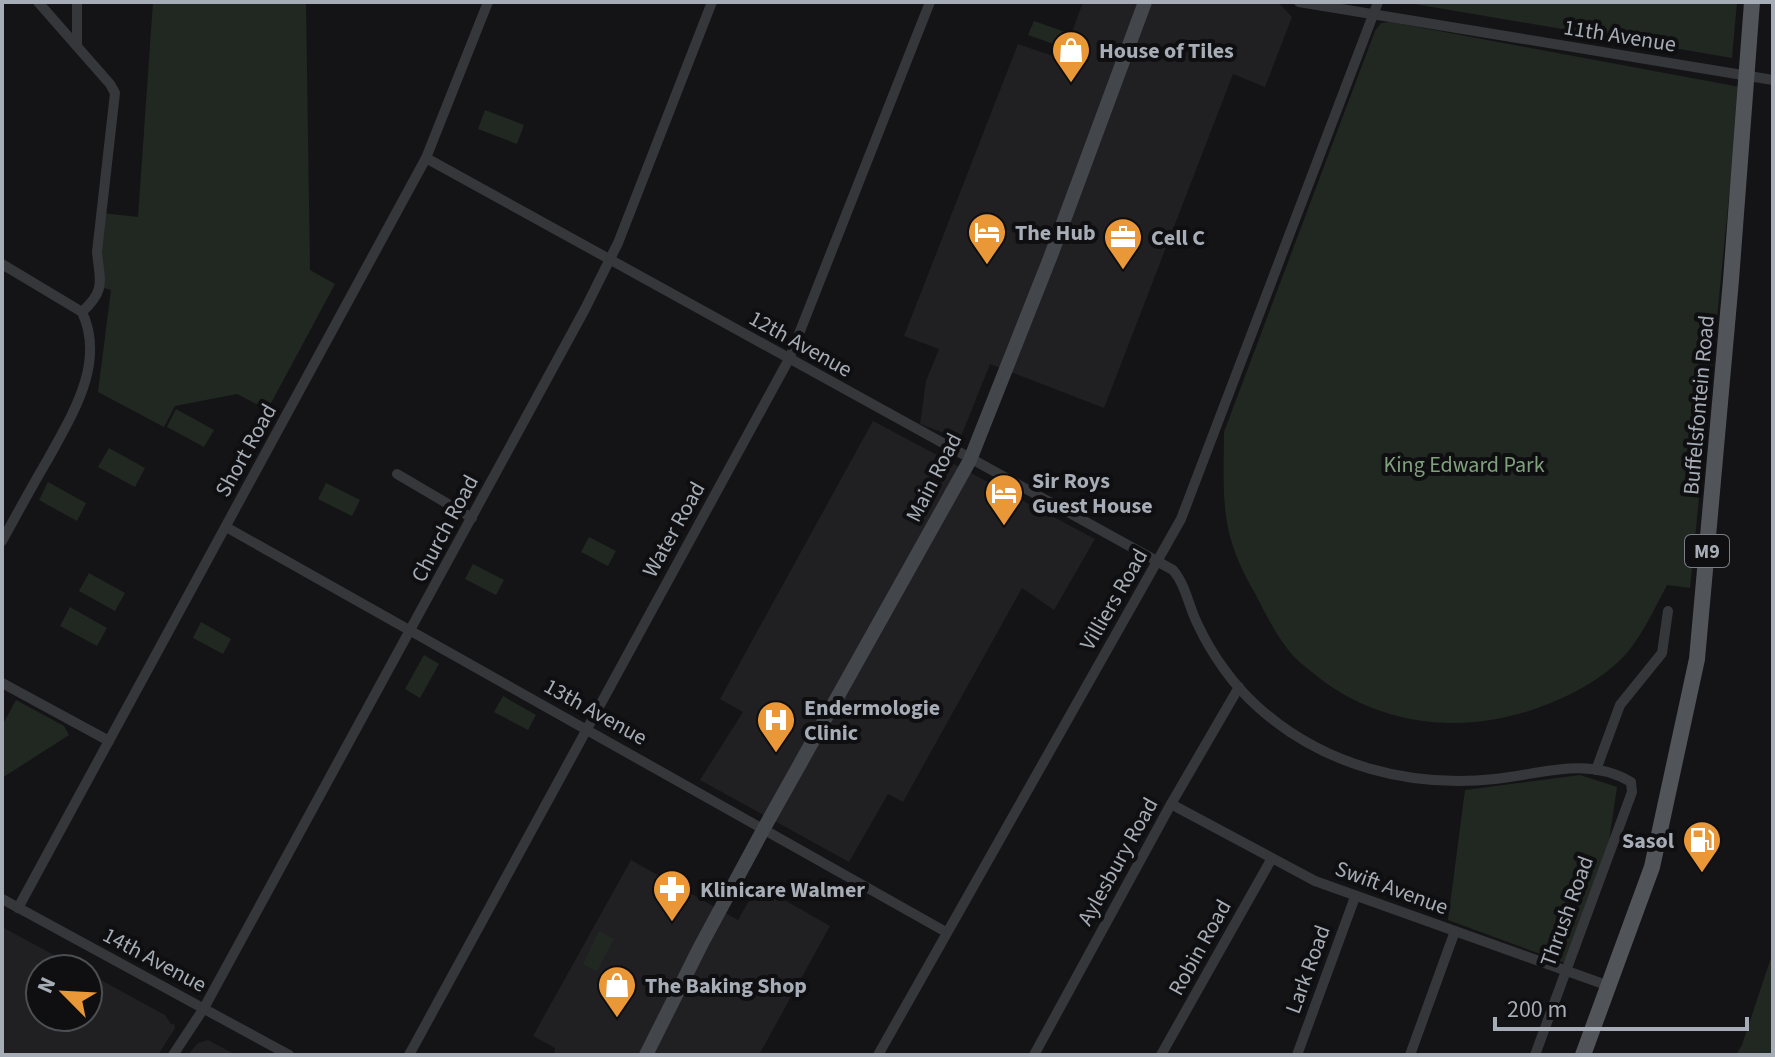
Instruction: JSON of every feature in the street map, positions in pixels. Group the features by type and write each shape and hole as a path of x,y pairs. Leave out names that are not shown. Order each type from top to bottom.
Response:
{"main road":[{"name":"Main Road","path":"646,1055 763,830 970,460 1050,258 1145,2"},
{"name":"Buffelsfontein Road","path":"1575,1055 1652,867 1697,659 1731,280 1737,265 1752,2"},
{"name":"Buffelsfontein Road","path":"1750,76 1760,2"},
{"name":"Main Road","path":"636,1055 701,945"},
{"name":"Buffelsfontein Road","path":"1583,1055 1606,985"}],"street":[{"path":"38,2 115,93 97,252 100,287 97,297 82,312"},
{"path":"77,2 77,46"},
{"name":"Short Road","path":"18,908 426,158 488,2"},
{"name":"Church Road","path":"173,1055 204,1008 411,631 609,259 712,2"},
{"name":"Water Road","path":"409,1055 789,359 930,2"},
{"name":"11th Avenue","path":"1299,2 1366,10 1773,80"},
{"name":"Villiers Road","path":"878,1055 1171,540 1191,498 1366,10 1378,2"},
{"name":"12th Avenue","path":"426,158 1176,573 1198,626 1239,687 1260,708 1310,744 1344,761 1427,782 1463,782 1553,768 1580,767 1631,782"},
{"path":"2,264 82,312 91,344 88,372 76,405 2,541"},
{"path":"397,474 472,518"},
{"name":"13th Avenue","path":"226,527 946,932"},
{"path":"1596,770 1620,705 1662,653 1668,611"},
{"path":"2,683 109,741"},
{"name":"Aylesbury Road","path":"1034,1055 1171,804 1239,687"},
{"name":"Thrush Road","path":"1535,1055 1632,792 1631,782"},
{"name":"Swift Avenue","path":"1171,804 1315,881 1606,985"},
{"name":"Robin Road","path":"1161,1055 1272,858"},
{"name":"Lark Road","path":"1297,1055 1355,897"},
{"name":"14th Avenue","path":"2,899 289,1055"},
{"path":"1410,1055 1455,931"}],"shaded area":[{"path":"1083,2 1278,2 1292,17 1265,87 1233,74 1104,408 990,364 960,439 920,424 926,381 939,349 904,336 1018,44 1062,59"},
{"path":"873,421 1095,539 1054,610 1022,588 903,802 888,794 849,862 700,780 743,712 720,699"},
{"path":"631,860 738,920 758,885 830,926 759,1055 554,1055 555,1048 533,1036"},
{"path":"2,927 50,953 24,953 24,1033 104,1033 104,982 165,1015 175,1028 158,1055 2,1055"},
{"path":"208,1040 236,1055 188,1055 198,1043"}],"green space":[{"path":"153,2 306,2 310,270 335,284 270,405 264,408 237,394 175,406 164,427 98,392 111,290 100,287 102,213 138,217"},
{"path":"1403,2 1737,2 1732,58"},
{"path":"1034,21 1068,33 1062,47 1028,35"},
{"name":"King Edward Park","path":"1391,22 1740,87 1690,588 1667,585 1631,648 1590,684 1540,707 1481,721 1451,723 1392,715 1364,705 1313,673 1290,652 1267,617 1236,555 1226,514 1224,432 1375,31 1381,23"},
{"path":"485,110 524,125 517,144 478,129"},
{"path":"176,409 214,430 204,447 167,427"},
{"path":"109,448 145,468 135,487 98,467"},
{"path":"48,482 86,503 77,521 39,500"},
{"path":"326,483 360,500 352,516 318,499"},
{"path":"589,537 616,551 608,566 581,552"},
{"path":"473,564 504,580 496,595 465,579"},
{"path":"89,573 125,593 115,611 79,591"},
{"path":"70,607 107,628 97,646 60,626"},
{"path":"201,622 231,639 223,654 193,638"},
{"path":"424,655 439,664 420,698 405,689"},
{"path":"503,696 536,715 528,730 494,712"},
{"path":"16,700 64,726 69,735 2,778 2,726"},
{"path":"1580,775 1617,787 1609,841 1565,963 1448,920 1465,790"},
{"path":"599,931 614,939 597,971 583,964"},
{"path":"1773,952 1773,1055 1736,1055 1742,1045"}],"place":[{"name":"House of Tiles","path":"1071,84"},
{"name":"The Hub","path":"987,266"},
{"name":"Cell C","path":"1123,271"},
{"name":"Sir Roys Guest House","path":"1004,527"},
{"name":"Endermologie Clinic","path":"776,754"},
{"name":"Sasol","path":"1702,874"},
{"name":"Klinicare Walmer","path":"672,923"},
{"name":"The Baking Shop","path":"617,1019"}]}
